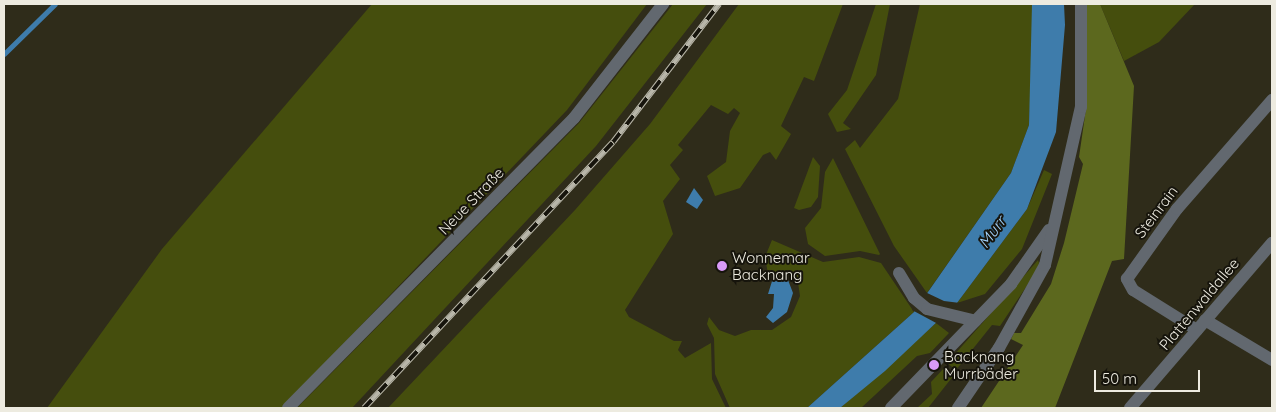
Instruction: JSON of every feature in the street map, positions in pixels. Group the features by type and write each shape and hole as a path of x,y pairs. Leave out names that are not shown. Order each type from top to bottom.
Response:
{"street":[{"name":"Neue Straße","path":"288,408 574,118 663,4"},
{"path":"958,408 1032,291 1045,265 1050,228 1069,172 1081,106 1081,4"},
{"name":"Steinrain","path":"1197,330 1133,290 1127,279 1177,209 1272,100"},
{"path":"891,408 1011,284 1050,228"},
{"name":"Plattenwaldallee","path":"1130,408 1272,243"},
{"path":"899,273 920,304 961,319 976,321"},
{"path":"1206,320 1272,360"}],"green space":[{"path":"372,4 647,4 567,110 282,408 47,408 162,249"},
{"path":"673,4 707,4 596,146 352,408 297,408 579,123"},
{"path":"739,4 843,4 814,81 804,77 781,126 791,134 776,160 770,152 763,155 740,188 715,196 707,176 726,162 730,131 740,113 734,108 728,114 711,105 678,145 683,150 670,165 680,179 663,201 673,234 625,310 629,317 674,341 682,341 678,350 685,358 711,343 712,379 726,408 388,408 575,210 650,124"},
{"path":"876,4 890,4 876,75 843,123 851,129 837,132 828,114 847,90"},
{"path":"920,4 1032,4 1034,27 1029,125 1011,173 927,293 894,246 845,149 855,140 860,148 898,99"},
{"path":"1085,4 1100,4 1134,86 1124,259 1112,261 1055,408 981,408 1023,345 1011,339 1014,333 1021,333 1051,284 1064,243 1083,164 1079,157 1087,102"},
{"path":"1100,4 1195,4 1159,42 1124,61"},
{"path":"813,157 820,166 818,197 811,207 799,210 794,208"},
{"path":"833,158 879,255 860,251 825,256 808,244 805,228 821,208 825,172"},
{"path":"1044,170 1052,174 1022,249 985,294 957,303 1027,209"},
{"path":"772,240 823,262 859,257 881,263 914,312 807,408 730,408 715,374 714,338 707,324 709,317 719,330 735,336 751,330 772,330 791,317 800,296 797,276 768,274 765,257"},
{"path":"1038,260 1040,266 1000,326 992,325 956,370 947,363"},
{"path":"936,323 949,333 930,353 917,356 861,408 840,408"},
{"path":"945,367 954,375 928,408 917,408 932,394 931,382"}],"water":[{"name":"Murr","path":"1032,4 1064,4 1065,25 1056,132 1027,209 957,303 885,371 840,408 807,408 914,312 1011,173 1029,125"},
{"path":"694,188 703,200 697,209 686,202"},
{"path":"773,278 788,280 793,293 787,312 773,323 766,317 773,308 774,294 768,294"}],"pier":[{"path":"925,292 944,301 960,303 938,324 912,310"}],"waterway":[{"path":"4,54 55,4"}],"railway":[{"path":"364,408 613,142 719,4"}],"place":[{"name":"Wonnemar Backnang","path":"722,266"},
{"name":"Backnang Murrbäder","path":"934,365"}]}
